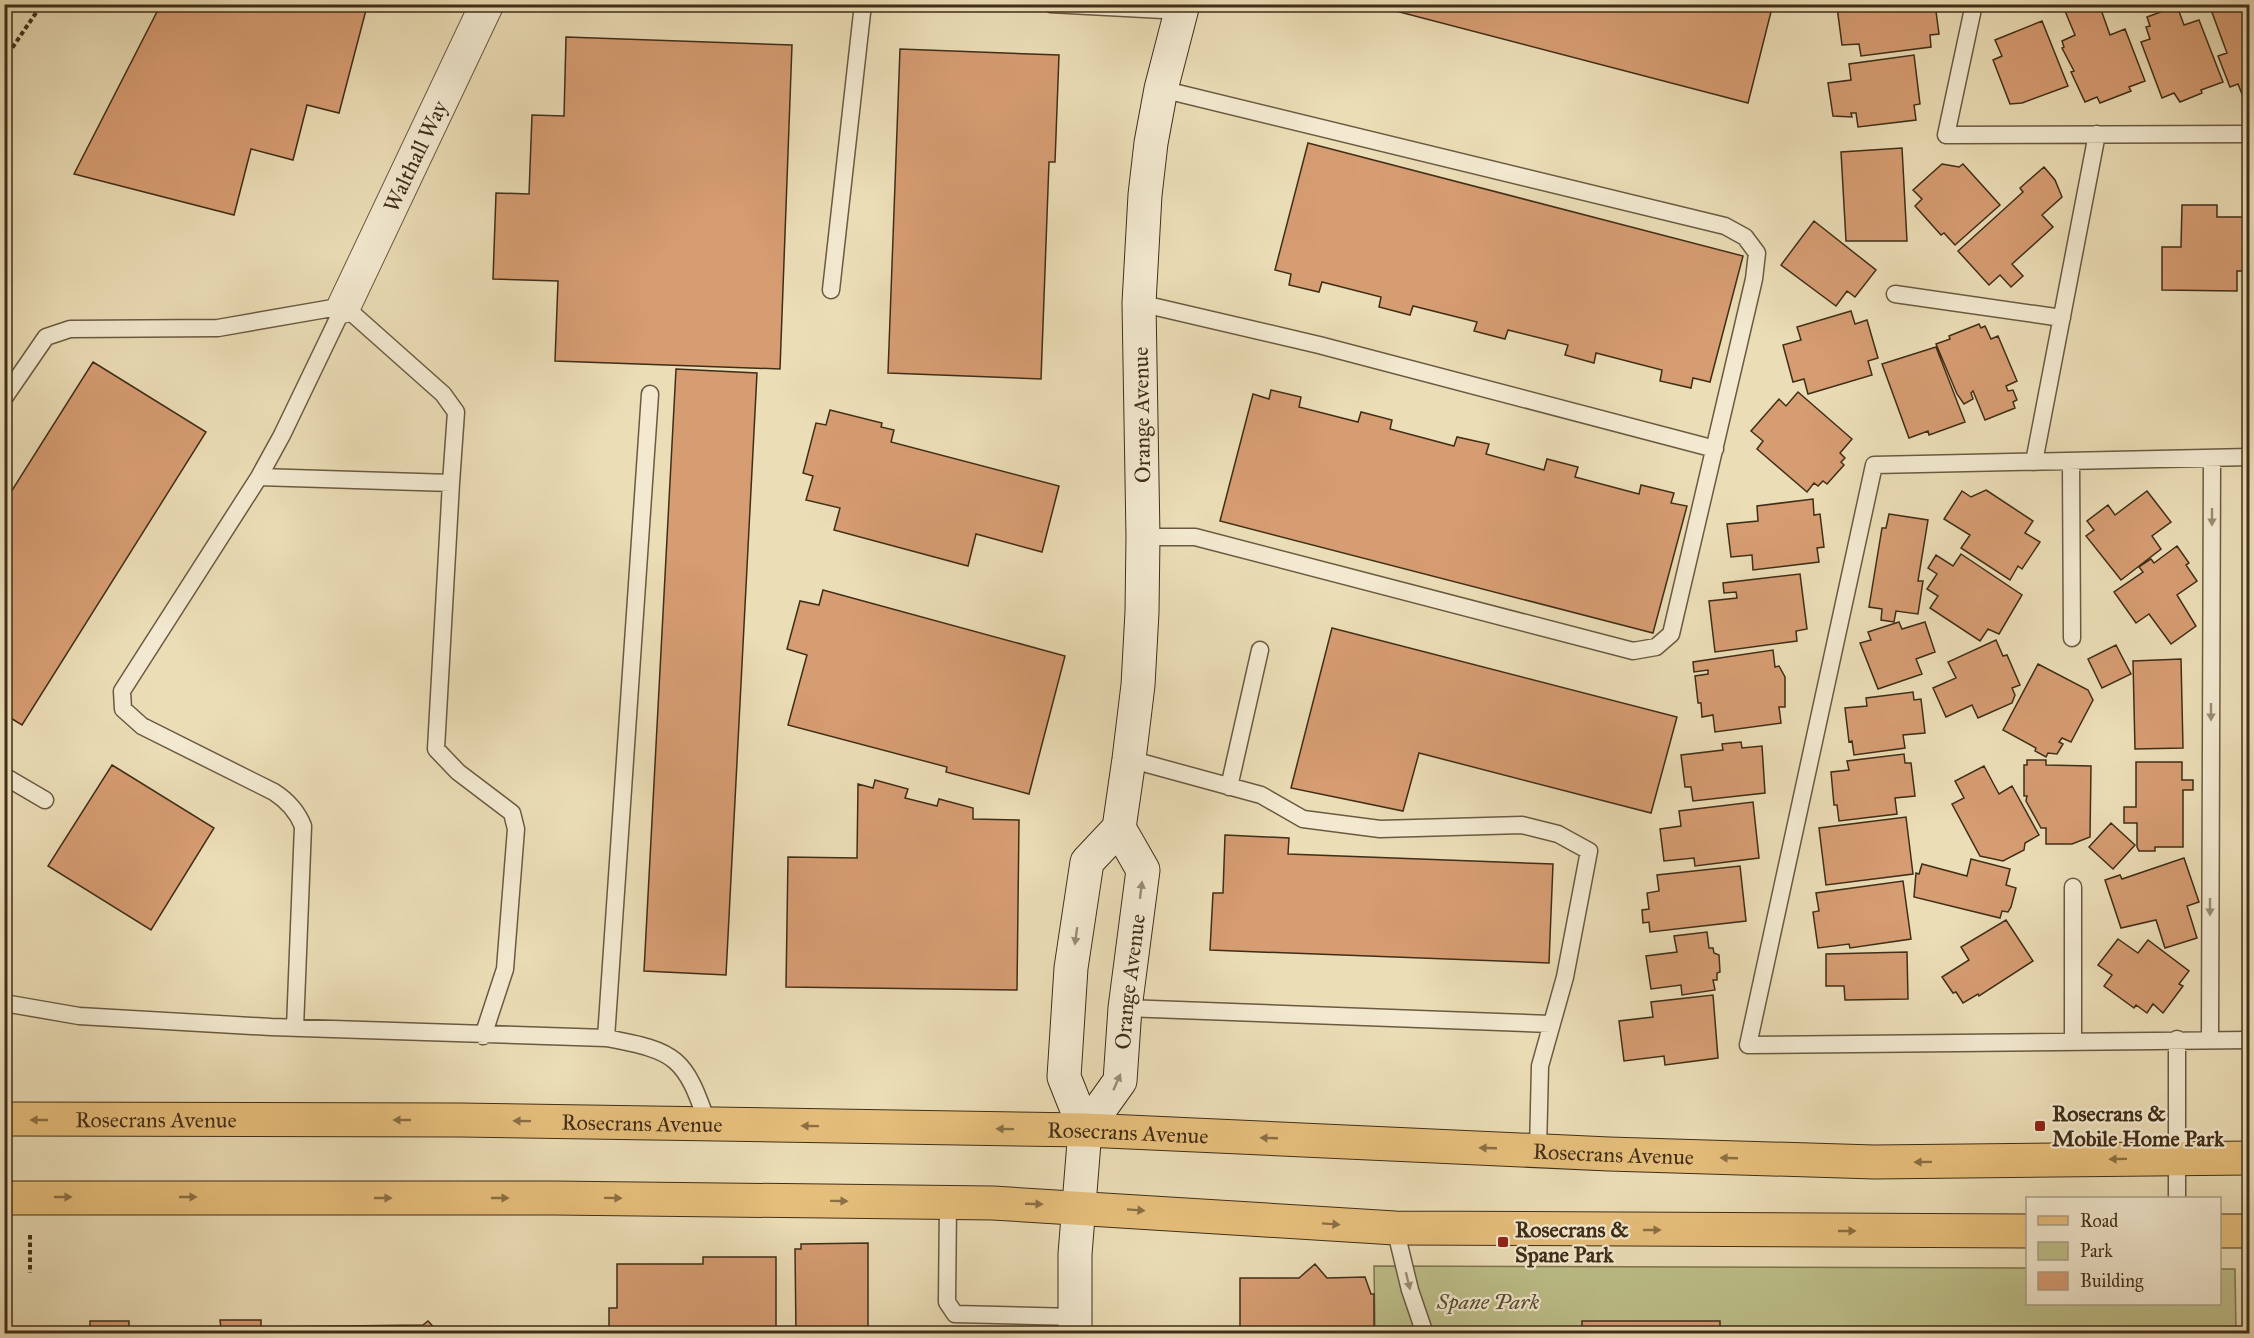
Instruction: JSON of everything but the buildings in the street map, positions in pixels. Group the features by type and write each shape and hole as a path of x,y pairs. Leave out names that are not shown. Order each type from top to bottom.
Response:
{"main road":[{"name":"Rosecrans Avenue","path":"4,1119 460,1120 1085,1130 1874,1162 2250,1158"},
{"path":"4,1198 554,1198 948,1203 1078,1206 1395,1228 2026,1231"},
{"path":"2221,1231 2250,1231"}],"street":[{"name":"Walthall Way","path":"345,306 487,4"},
{"name":"Orange Avenue","path":"1085,1130 1120,1081 1125,1008 1143,870 1119,828 1130,759 1140,648 1143,537 1139,303 1147,178 1161,89 1182,8"},
{"path":"1075,1325 1078,1206 1085,1130 1064,1077 1071,968 1087,862 1119,828"}],"lane":[{"path":"831,290 863,4"},
{"path":"1050,4 1182,8"},
{"path":"1974,4 1946,135 2250,134"},
{"path":"1143,537 1195,537 1633,651 1656,647 1671,634 1754,279 1757,253 1745,237 1725,226 1161,89"},
{"path":"2034,462 2097,134"},
{"path":"1895,294 2062,318"},
{"path":"1139,303 1319,345 1714,448"},
{"path":"4,398 46,337 70,329 218,328 345,306"},
{"path":"295,1028 303,826 299,816 287,800 274,792 142,726 123,709 122,691 259,477 345,306"},
{"path":"345,306 443,394 456,412 436,749 458,772 512,813 516,829 505,969 483,1035"},
{"path":"606,1038 650,394"},
{"path":"2250,457 1874,465 1748,1045 2250,1040"},
{"path":"2210,1039 2212,458"},
{"path":"2071,460 2072,638"},
{"path":"259,477 451,483"},
{"path":"1229,787 1260,650"},
{"path":"1130,759 1261,795 1303,819 1380,829 1522,825 1558,834 1580,844 1589,851 1565,977 1550,1023 1540,1066 1538,1150"},
{"path":"4,776 45,800"},
{"path":"2073,886 2073,1040"},
{"path":"4,1004 79,1016 295,1028 606,1038 645,1045 668,1055 684,1068 695,1086 708,1125"},
{"path":"1125,1008 1550,1023"},
{"path":"2177,1039 2178,1197"},
{"path":"948,1203 947,1302 955,1314 1075,1325"},
{"path":"1395,1228 1410,1290 1425,1334"}],"path":[{"path":"4,60 42,4"},
{"path":"30,1235 30,1274"}],"green space":[{"name":"Spane Park","path":"1374,1266 2026,1268 2026,1305 2221,1305 2221,1269 2235,1269 2236,1333 1375,1333"}],"place":[{"name":"Rosecrans & Mobile Home Park","path":"2040,1126"},
{"name":"Rosecrans & Spane Park","path":"1503,1242"}]}
